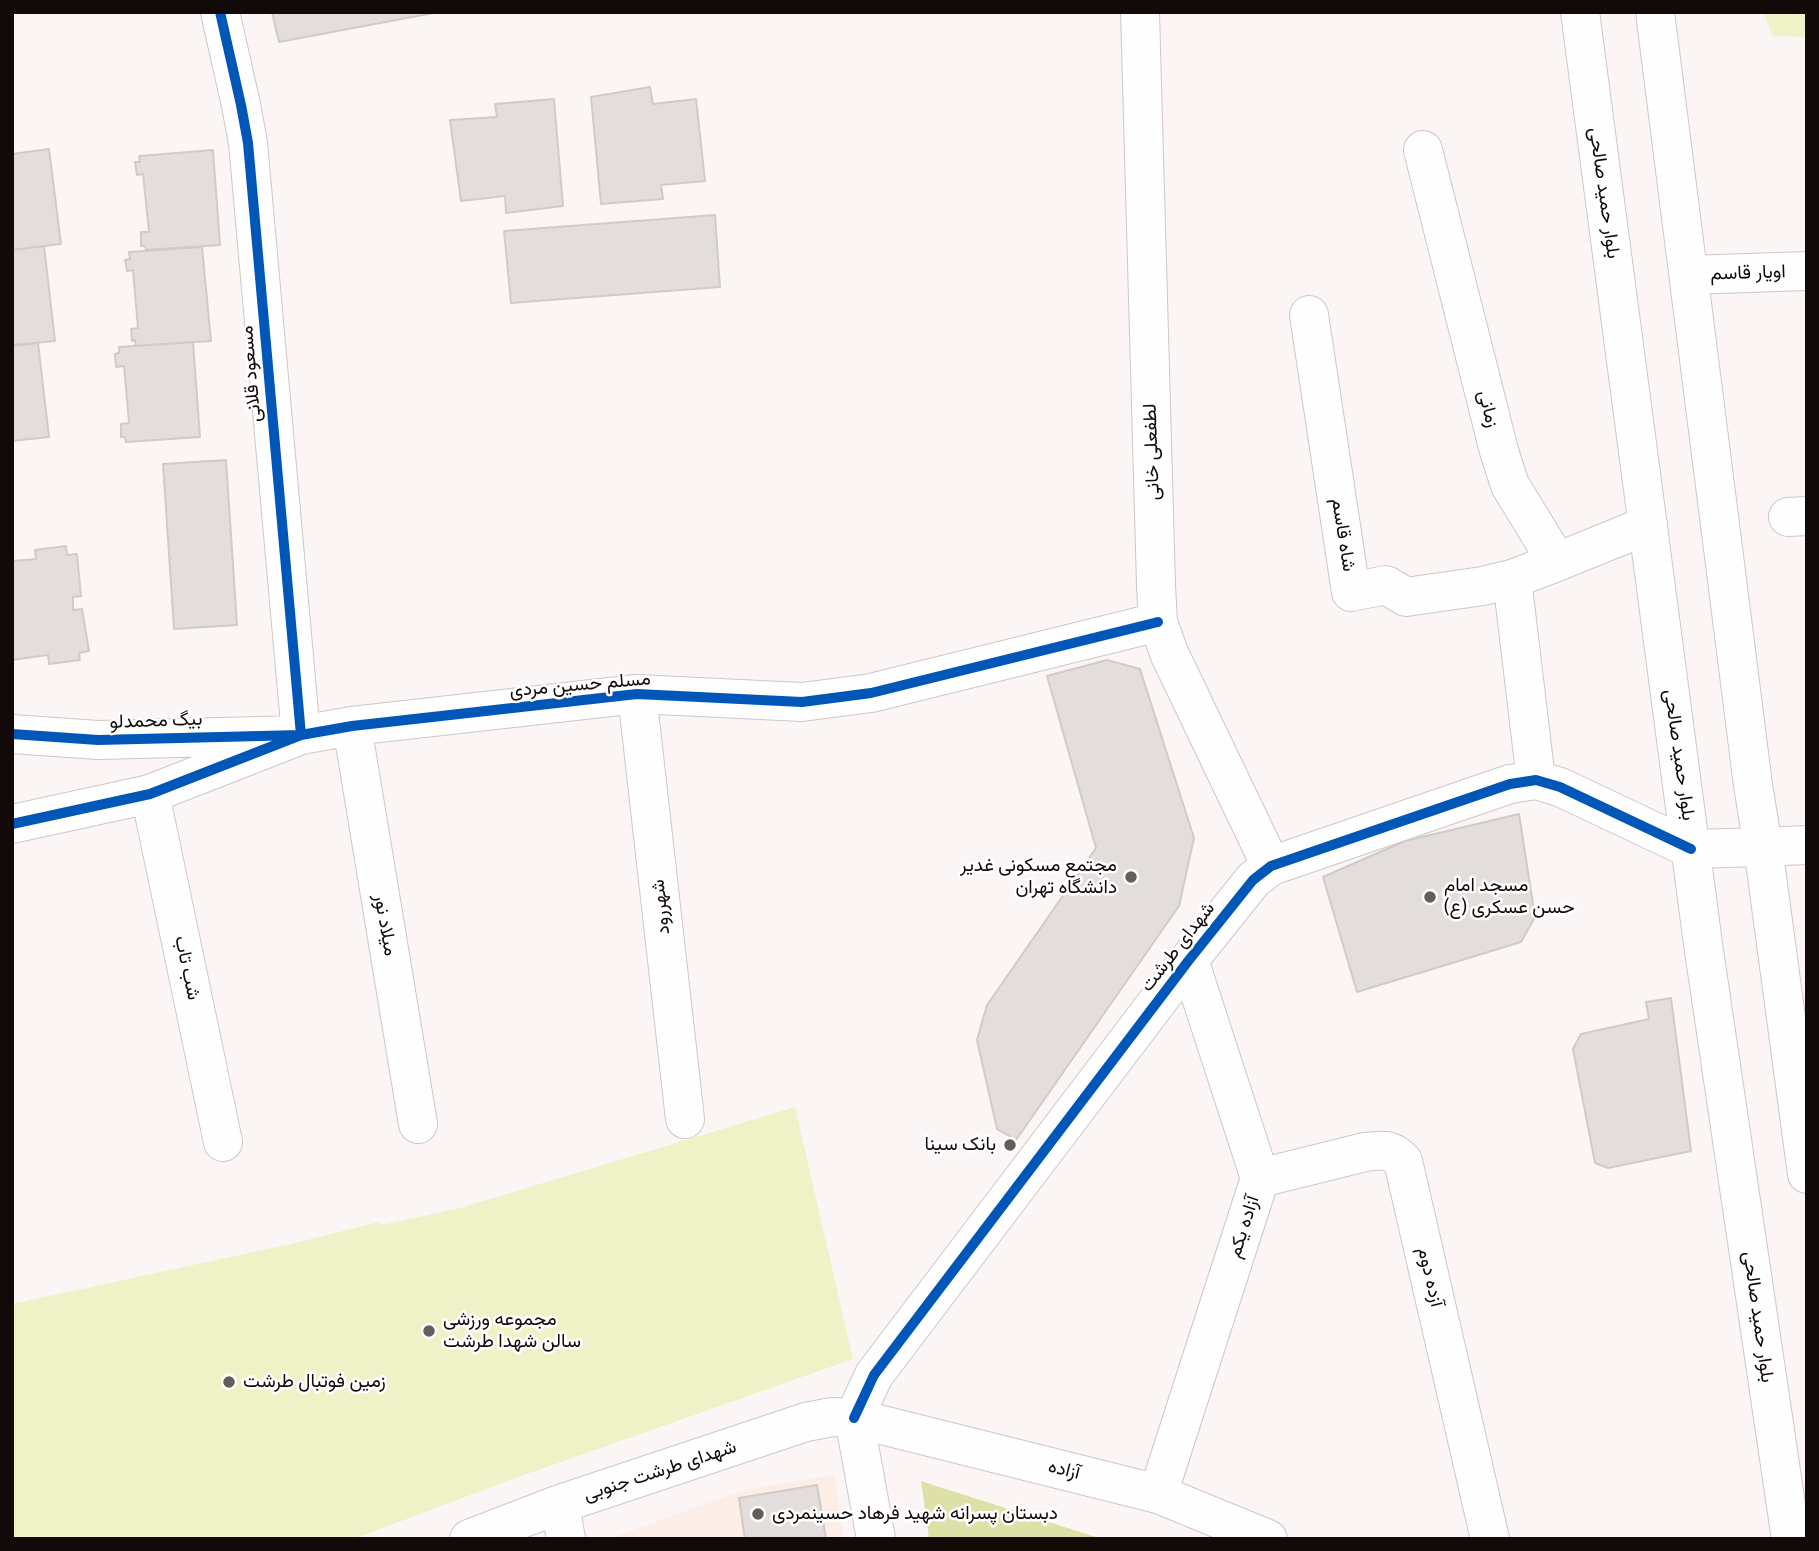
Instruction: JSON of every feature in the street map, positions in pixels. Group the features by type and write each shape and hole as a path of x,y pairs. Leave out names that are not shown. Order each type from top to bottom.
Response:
{"street":[{"name":"مسعود قلانی","path":"220,12 248,143 301,734"},
{"name":"لطفعلی خانی","path":"1140,12 1158,622 1169,653 1271,866"},
{"name":"بلوار حمید صالحی","path":"1580,12 1705,958 1791,1539"},
{"path":"1655,12 1753,785 1807,1174"},
{"name":"زمانی","path":"1423,150 1499,451 1510,485 1557,562"},
{"name":"اویار قاسم","path":"1690,275 1807,271"},
{"name":"شاه قاسم","path":"1309,315 1351,592 1386,585 1406,597 1483,586 1512,579 1557,562"},
{"path":"1557,562 1648,525"},
{"path":"1512,579 1536,780 1560,787 1691,849 1807,845"},
{"name":"مسلم حسین مردی","path":"12,824 150,794 301,734 638,694 803,702 834,699 871,693 1158,622"},
{"name":"شهررود","path":"638,694 685,1119"},
{"name":"میلاد نور","path":"352,726 418,1124"},
{"name":"بیگ محمدلو","path":"12,734 98,740 301,734"},
{"name":"شهدای طرشت","path":"854,1418 874,1375 1189,960 1253,880 1271,866 1510,785 1536,780"},
{"name":"شب تاب","path":"150,794 223,1142"},
{"name":"آزاده یکم","path":"1158,1494 1260,1178 1189,960"},
{"name":"آزده دوم","path":"1260,1178 1380,1150 1394,1153 1403,1161 1490,1539"},
{"name":"شهدای طرشت جنوبی","path":"469,1539 563,1521 806,1422 832,1416 854,1418"},
{"path":"854,1418 876,1539"},
{"name":"آزاده","path":"854,1418 1158,1494 1268,1539"}],"shaded area":[{"name":"دبستان پسرانه شهيد فرهاد حسينمردی","path":"834,1475 844,1539 608,1539 744,1490"}],"green space":[{"path":"1764,12 1807,12 1807,37 1772,36"},
{"name":"مجموعه ورزشی سالن شهدا طرشت","path":"795,1107 853,1359 510,1480 354,1539 12,1539 12,1304 295,1243 378,1222 381,1225 460,1208"},
{"path":"921,1481 1102,1539 929,1539"}],"building":[{"path":"272,12 439,12 279,42"},
{"path":"650,87 653,104 696,99 705,181 661,185 663,199 601,204 591,97"},
{"path":"554,99 563,206 506,213 505,196 461,201 450,120 497,117 495,104"},
{"path":"49,149 61,244 12,250 12,154"},
{"path":"213,150 220,245 146,250 145,246 141,246 141,232 149,232 143,174 137,175 135,162 140,162 139,156"},
{"path":"715,215 720,287 511,303 504,231"},
{"path":"44,246 55,341 12,345 12,250"},
{"path":"202,247 211,341 136,346 135,340 132,341 131,329 138,328 133,270 127,271 125,260 130,259 129,252"},
{"path":"193,342 200,437 126,442 125,437 121,437 121,424 129,423 124,366 116,367 115,354 119,353 119,347"},
{"path":"38,343 49,437 12,441 12,346"},
{"path":"226,460 237,625 174,629 163,464"},
{"path":"66,546 67,555 77,554 81,596 73,597 73,610 82,609 89,651 79,653 80,660 49,664 48,655 12,660 12,561 36,559 35,550"},
{"name":"مجتمع مسکونی غدیر دانشگاه تهران","path":"1107,660 1140,669 1194,838 1179,906 1016,1140 997,1129 977,1040 987,1005 1096,848 1047,676"},
{"name":"مسجد امام حسن عسکری (ع)","path":"1519,814 1535,917 1521,942 1357,992 1323,877 1405,841"},
{"path":"1671,998 1691,1151 1608,1168 1595,1163 1573,1049 1581,1034 1649,1019 1646,1002"},
{"path":"817,1485 826,1539 745,1539 739,1498"}],"cycle path":[{"path":"12,734 98,740 301,735 248,143 220,12"},
{"path":"12,824 150,794 301,735 352,726 637,694 802,702 871,693 1158,622"},
{"path":"854,1418 874,1375 1189,960 1253,880 1271,866 1510,784 1536,780 1560,787 1691,849"}],"place":[{"name":"مجتمع مسکونی غدیر دانشگاه تهران","path":"1131,877"},
{"name":"مسجد امام حسن عسکری (ع)","path":"1430,897"},
{"name":"بانک سینا","path":"1010,1145"},
{"name":"مجموعه ورزشی سالن شهدا طرشت","path":"429,1331"},
{"name":"زمین فوتبال طرشت","path":"229,1382"},
{"name":"دبستان پسرانه شهيد فرهاد حسينمردی","path":"758,1514"}]}
